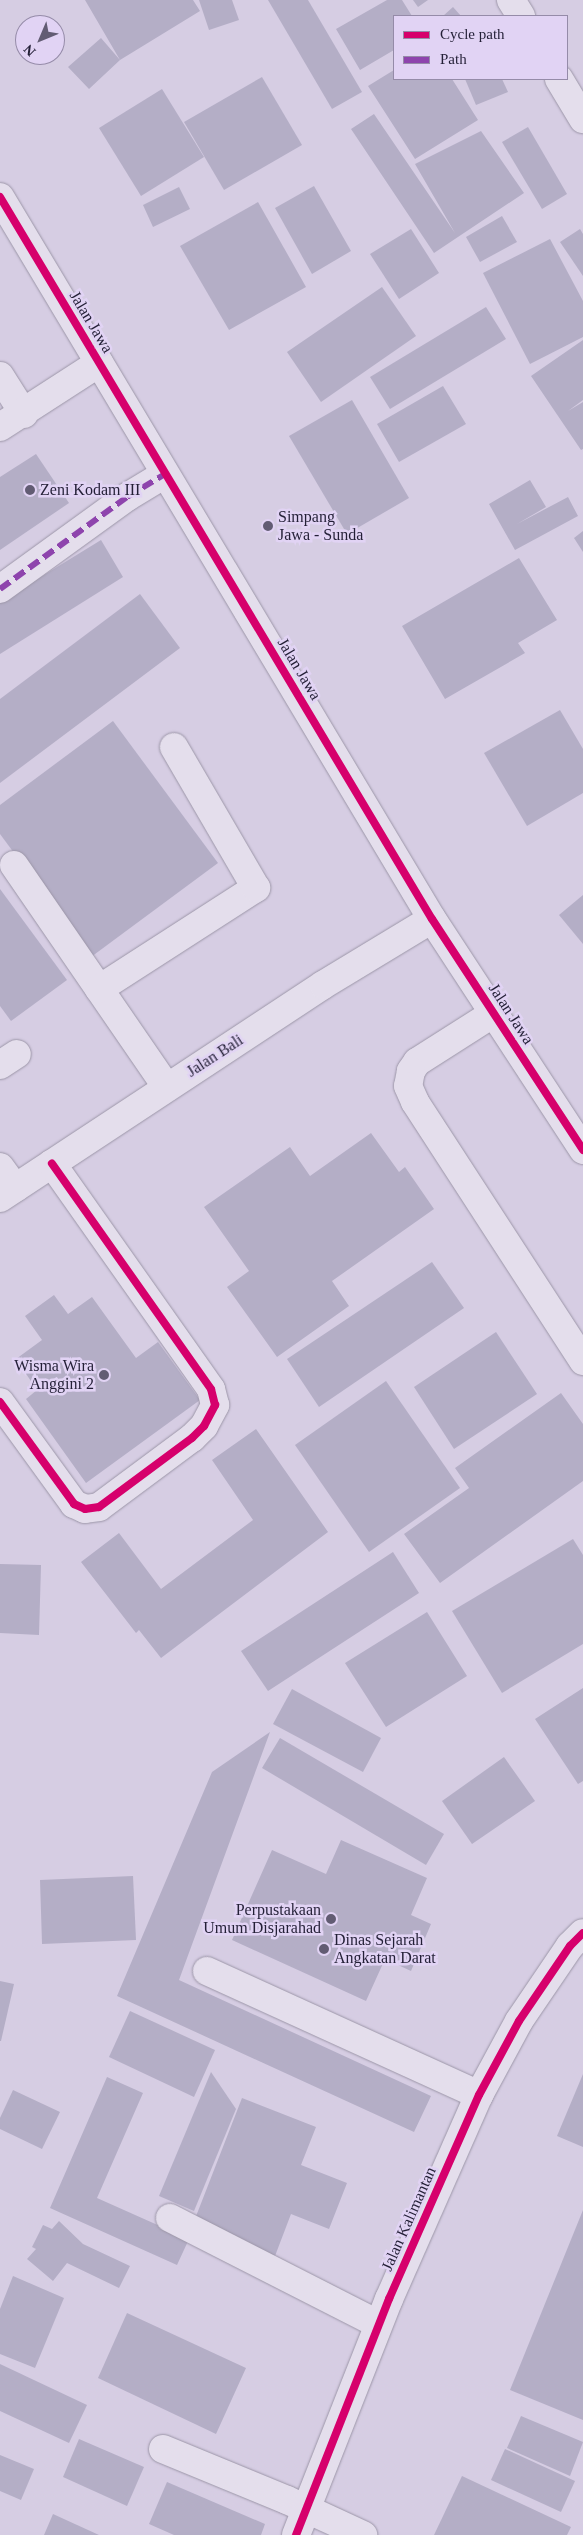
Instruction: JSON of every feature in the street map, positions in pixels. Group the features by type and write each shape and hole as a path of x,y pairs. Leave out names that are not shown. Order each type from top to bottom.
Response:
{"street":[{"path":"511,0 519,15"},
{"path":"560,80 583,119"},
{"name":"Jalan Jawa","path":"0,198 432,919 583,1150"},
{"path":"0,428 99,363"},
{"path":"0,376 24,414"},
{"path":"0,589 127,497 165,474"},
{"path":"99,989 256,888 174,747"},
{"path":"14,865 167,1088"},
{"name":"Jalan Bali","path":"5,1184 52,1164 323,985 432,919"},
{"path":"494,1014 417,1062 411,1071 408,1086 415,1102 582,1358"},
{"path":"0,1402 74,1504 85,1509 99,1507 192,1438 204,1426 215,1405 211,1389 52,1164"},
{"name":"Jalan Kalimantan","path":"296,2535 378,2324 479,2095 519,2021 570,1946 583,1933"},
{"path":"207,1971 479,2095"},
{"path":"170,2218 378,2324"},
{"path":"163,2448 306,2508 363,2535"}],"building":[{"path":"85,0 193,0 200,11 120,60"},
{"path":"199,0 232,0 239,20 209,30"},
{"path":"268,0 308,0 362,92 332,109"},
{"path":"387,0 402,0 411,15 393,15 393,51 360,70 336,29"},
{"path":"413,0 428,0 418,7"},
{"path":"453,7 460,15 444,15"},
{"path":"101,38 120,60 89,89 68,67"},
{"path":"393,71 393,80 453,80 478,120 415,159 368,86"},
{"path":"262,77 302,145 224,190 184,122"},
{"path":"465,80 502,80 508,92 476,105"},
{"path":"162,89 204,157 141,196 99,128"},
{"path":"374,114 455,233 415,164 481,131 524,193 434,253 351,129"},
{"path":"528,127 567,194 542,209 502,142"},
{"path":"314,186 351,251 312,274 275,208"},
{"path":"179,187 190,209 153,227 143,205"},
{"path":"258,202 306,287 229,330 180,246"},
{"path":"502,216 517,242 480,262 466,237"},
{"path":"411,229 439,273 399,299 370,254"},
{"path":"580,229 583,234 583,276 560,242"},
{"path":"550,239 583,301 583,337 530,364 483,273"},
{"path":"382,287 416,336 321,402 287,352"},
{"path":"486,307 506,339 390,409 370,377"},
{"path":"583,340 583,400 568,411 583,402 583,449 581,450 531,376"},
{"path":"443,386 466,424 399,462 377,424"},
{"path":"352,400 409,498 347,534 289,436"},
{"name":"Zeni Kodam III","path":"36,454 69,503 0,550 0,477"},
{"path":"530,480 546,507 517,524 568,497 578,516 515,550 489,504"},
{"path":"583,531 583,552 574,538"},
{"path":"101,540 123,577 0,654 0,602"},
{"path":"519,558 557,620 518,643 525,653 445,699 402,626"},
{"path":"140,594 180,648 0,783 0,699"},
{"path":"560,710 583,749 583,793 527,826 484,753"},
{"path":"113,721 218,863 91,957 0,834 0,805"},
{"path":"0,889 67,980 11,1021 0,1006"},
{"path":"583,895 583,944 559,915"},
{"path":"371,1133 399,1172 405,1167 434,1209 332,1281 349,1306 277,1357 227,1287 249,1271 204,1207 290,1147 310,1176"},
{"path":"432,1262 464,1308 319,1407 287,1359"},
{"name":"Wisma Wira Anggini 2","path":"54,1295 68,1314 92,1297 136,1358 158,1342 200,1400 86,1483 26,1399 37,1390 16,1359 42,1340 25,1316"},
{"path":"496,1332 537,1394 454,1449 414,1387"},
{"path":"386,1381 460,1488 369,1552 295,1445"},
{"path":"561,1393 583,1424 583,1481 440,1583 404,1534 469,1488 455,1468"},
{"path":"256,1429 328,1532 161,1658 139,1630 136,1633 81,1562 119,1533 161,1589 253,1520 212,1460"},
{"path":"573,1539 583,1555 583,1644 502,1693 452,1611"},
{"path":"393,1552 419,1593 268,1691 241,1651"},
{"path":"0,1564 41,1565 39,1635 0,1633"},
{"path":"427,1612 467,1676 386,1727 345,1663"},
{"path":"583,1688 583,1781 578,1784 535,1719"},
{"path":"292,1689 381,1738 363,1772 273,1724"},
{"path":"270,1732 179,1980 431,2096 414,2132 117,1996 212,1772"},
{"path":"280,1738 444,1834 426,1865 262,1768"},
{"path":"504,1757 535,1801 472,1844 442,1801"},
{"name":"Perpustakaan Umum Disjarahad","path":"341,1840 427,1878 411,1915 431,1924 411,1971 385,1959 366,2001 232,1940 272,1850 326,1874"},
{"path":"133,1876 136,1940 42,1944 40,1880"},
{"path":"0,1981 14,1984 1,2041 0,2041"},
{"path":"130,2011 215,2050 194,2097 109,2057"},
{"path":"211,2072 236,2109 194,2211 159,2196"},
{"path":"583,2074 583,2147 557,2136"},
{"path":"107,2077 143,2093 97,2198 189,2239 177,2265 50,2208"},
{"path":"13,2090 60,2112 42,2149 0,2129 0,2118"},
{"path":"242,2098 316,2127 301,2165 347,2183 329,2229 291,2214 275,2256 193,2224"},
{"path":"583,2210 583,2420 510,2390"},
{"path":"59,2221 83,2244 130,2266 119,2288 67,2263 53,2281 27,2259 36,2249 32,2247 43,2225 52,2229"},
{"path":"13,2276 64,2298 35,2368 0,2354 0,2309"},
{"path":"127,2313 246,2368 216,2434 98,2378"},
{"path":"0,2364 87,2405 69,2443 0,2411"},
{"path":"521,2416 583,2442 570,2476 507,2448"},
{"path":"79,2439 144,2467 127,2506 63,2477"},
{"path":"505,2449 575,2481 561,2512 491,2480"},
{"path":"0,2455 34,2469 21,2500 0,2491"},
{"path":"462,2476 571,2527 567,2535 434,2535"},
{"path":"167,2482 265,2524 261,2535 174,2535 149,2524"},
{"path":"53,2514 99,2535 44,2535"}],"marked path":[{"path":"0,589 127,497 165,474"}],"cycle path":[{"path":"0,197 432,919 583,1150"},
{"path":"0,1402 74,1504 85,1509 99,1507 192,1438 204,1426 215,1405 211,1389 52,1164"},
{"path":"296,2535 389,2299 479,2095 519,2021 570,1946 583,1933"}],"place":[{"name":"Zeni Kodam III","path":"30,490"},
{"name":"Simpang Jawa - Sunda","path":"268,526"},
{"name":"Wisma Wira Anggini 2","path":"104,1375"},
{"name":"Perpustakaan Umum Disjarahad","path":"331,1919"},
{"name":"Dinas Sejarah Angkatan Darat","path":"324,1949"}]}
